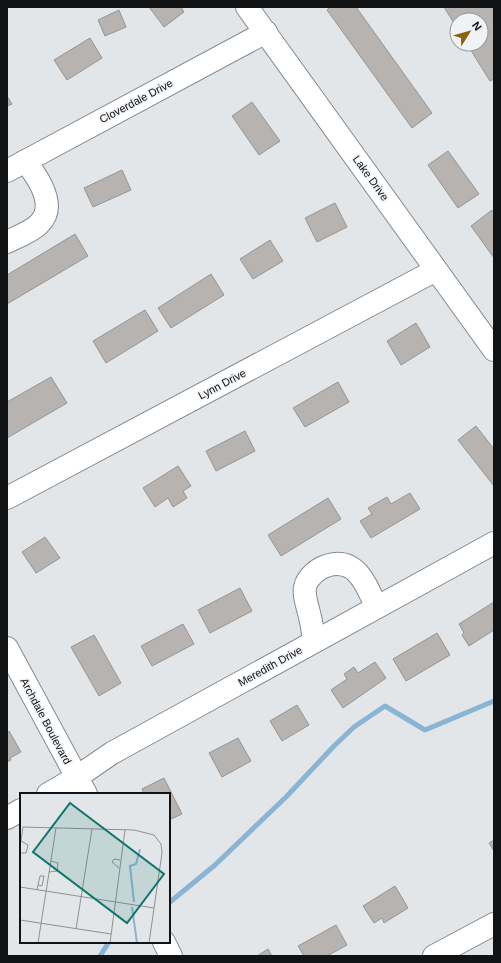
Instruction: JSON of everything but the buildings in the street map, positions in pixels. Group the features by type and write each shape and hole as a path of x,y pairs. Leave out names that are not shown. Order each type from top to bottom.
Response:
{"street":[{"name":"Lake Drive","path":"248,7 494,350"},
{"name":"Cloverdale Drive","path":"16,166 266,32"},
{"path":"7,242 38,226 45,216 46,200 40,181 16,166"},
{"name":"Lynn Drive","path":"7,498 436,270"},
{"name":"Meredith Drive","path":"52,793 81,786 112,753 494,542"},
{"path":"314,641 311,618 305,594 305,584 310,577 322,567 335,563 342,563 350,567 366,584 376,607"},
{"name":"Archdale Boulevard","path":"7,648 81,786"},
{"path":"7,818 20,811"},
{"path":"434,956 494,924"},
{"path":"164,943 171,956"}],"waterway":[{"path":"170,902 215,865 286,797 354,727 385,706 425,730 494,701"},
{"path":"100,956 108,943"}]}
